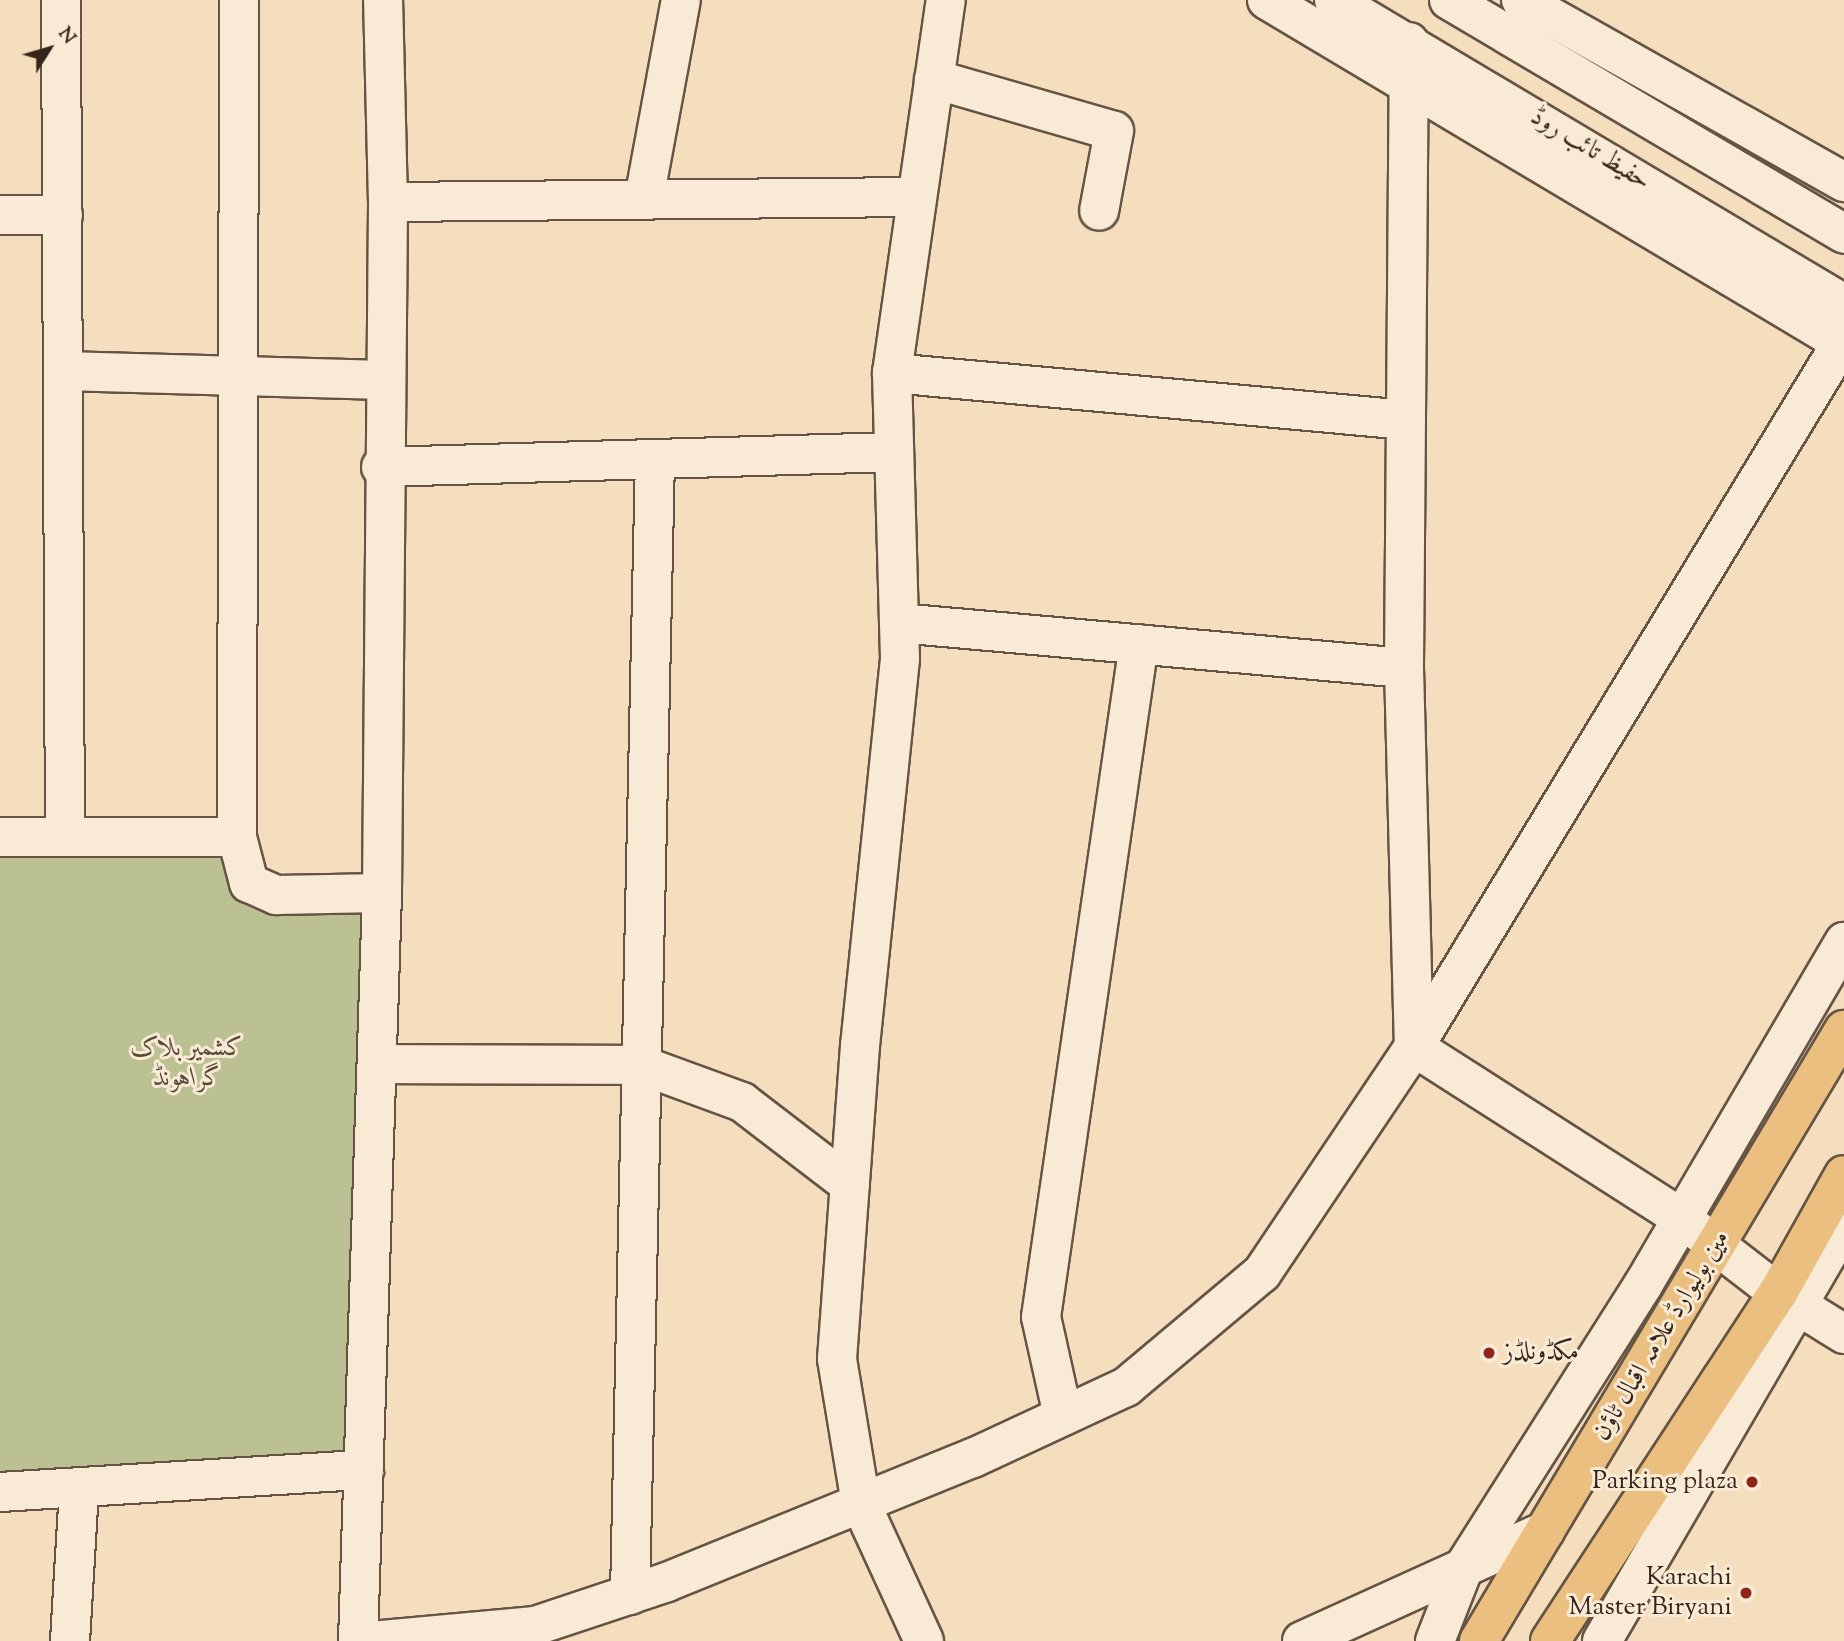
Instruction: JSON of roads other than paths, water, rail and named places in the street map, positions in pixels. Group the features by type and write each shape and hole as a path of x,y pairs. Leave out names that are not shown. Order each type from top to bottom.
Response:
{"main road":[{"name":"مین بولیوارڈ علامہ اقبال ٹاؤن","path":"1479,1641 1844,1030"},
{"path":"1550,1641 1786,1299 1844,1175"}],"street":[{"path":"61,0 65,836"},
{"path":"239,0 237,837 249,883 276,895 382,893"},
{"path":"358,1641 382,893 382,467 388,202 383,0"},
{"path":"644,200 681,0"},
{"path":"924,1641 861,1503 837,1359 850,1185 900,659 892,373 946,0"},
{"path":"371,1641 535,1626 630,1595 861,1503 1126,1387 1262,1273 1414,1047 1843,342 1408,81 1267,0"},
{"name":"حفیظ تائب روڈ","path":"1334,0 1609,161 1844,304"},
{"path":"1449,0 1844,234"},
{"path":"1521,0 1844,182"},
{"path":"1409,42 1404,668 1414,1047"},
{"path":"934,79 1114,131 1099,211"},
{"path":"1609,161 1637,112"},
{"path":"388,202 917,197"},
{"path":"0,215 63,215"},
{"path":"64,371 383,380"},
{"path":"892,373 1406,420"},
{"path":"382,467 894,452"},
{"path":"630,1595 655,459"},
{"path":"899,623 1404,668"},
{"path":"1063,1416 1041,1317 1139,645"},
{"path":"0,837 237,837"},
{"path":"1435,1641 1464,1567 1681,1218 1844,942"},
{"path":"1414,1047 1681,1218 1717,1243 1786,1299 1844,1334"},
{"path":"377,1064 641,1065 742,1102 850,1185"},
{"path":"1602,1641 1786,1299 1844,1226"},
{"path":"0,1492 364,1470"},
{"path":"70,1641 79,1489"},
{"path":"1302,1641 1545,1531"}],"place":[{"name":"مکڈونلڈز","path":"1489,1353"},
{"name":"Parking plaza","path":"1752,1482"},
{"name":"Karachi Master Biryani","path":"1746,1593"}],"park label":[{"name":"کشمیر بلاک ﮔﺮﺍﮨﻮﻧﮉ","path":"188,1064"}]}
